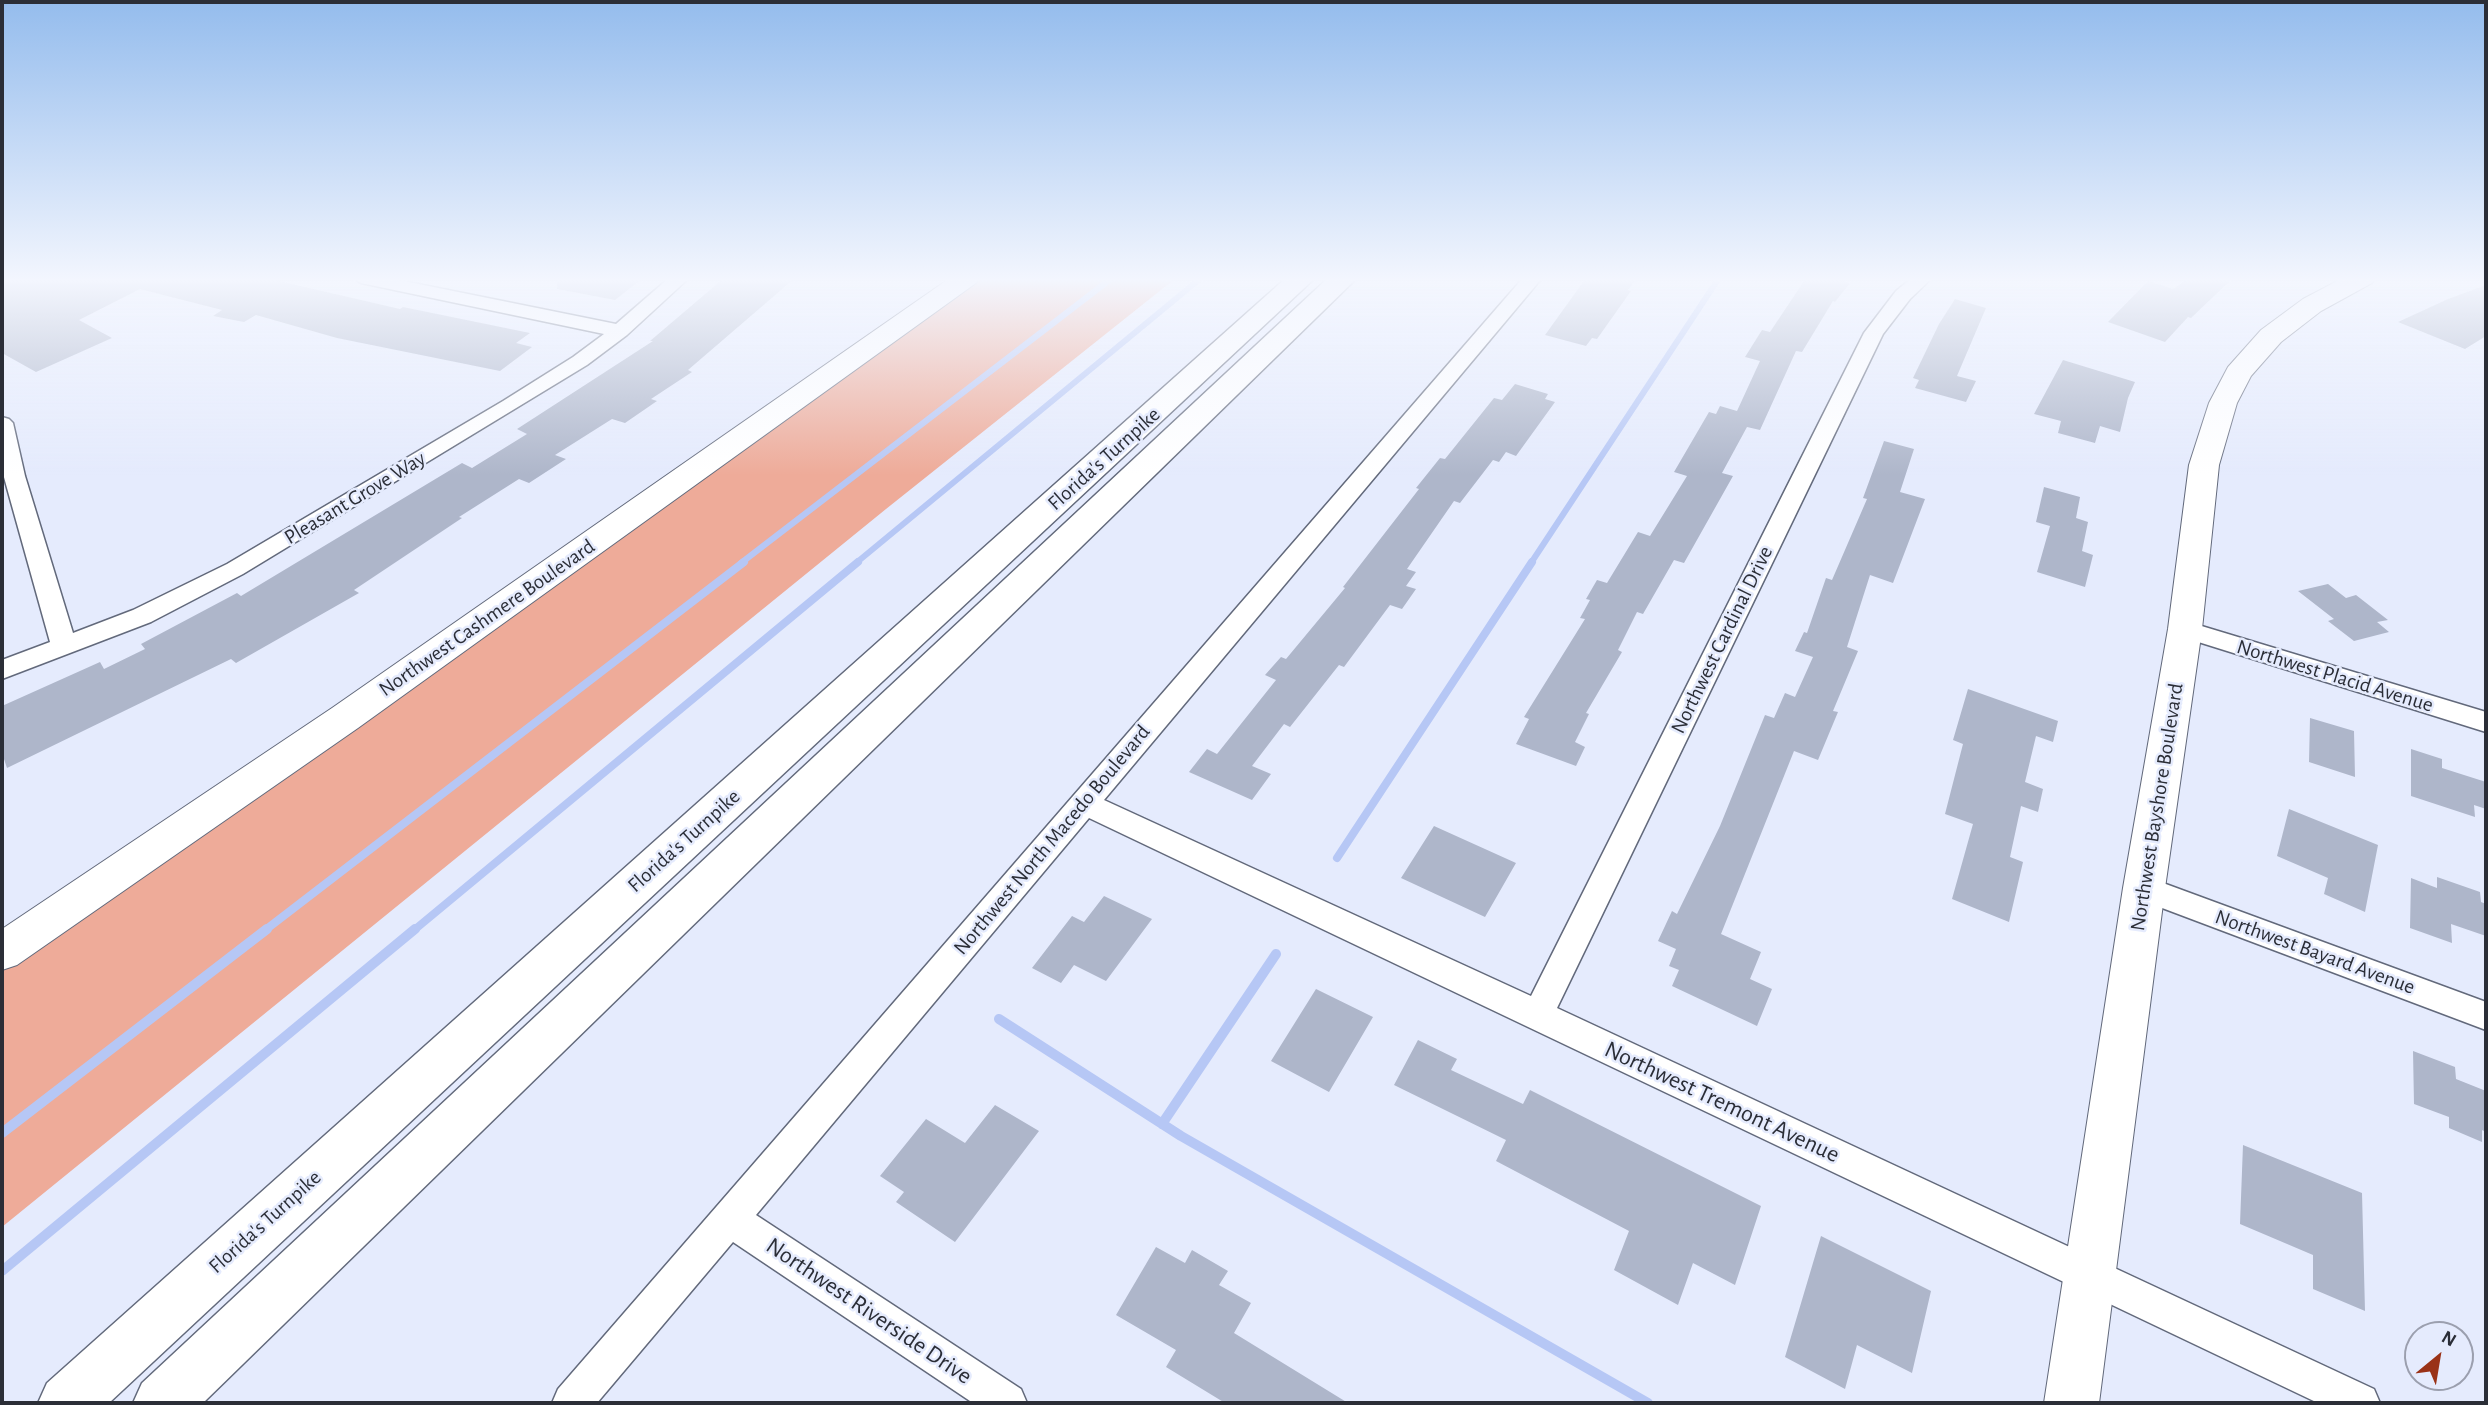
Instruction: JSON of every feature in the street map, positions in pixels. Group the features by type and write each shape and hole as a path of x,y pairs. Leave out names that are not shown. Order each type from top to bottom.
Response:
{"highway":[{"name":"Florida's Turnpike","path":"67,1403 1230,344"},
{"name":"Florida's Turnpike","path":"162,1403 1275,344"}],"main road":[{"name":"Northwest Cashmere Boulevard","path":"2,952 345,718 874,344"},
{"name":"Northwest Bayshore Boulevard","path":"2071,1403 2144,888 2185,629 2204,465 2228,393 2238,373 2264,344"}],"street":[{"name":"Pleasant Grove Way","path":"2,670 142,616 235,569 510,405 601,344"},
{"name":"Northwest North Macedo Boulevard","path":"572,1403 1477,344"},
{"name":"Northwest Cardinal Drive","path":"1538,1014 1869,344"},
{"path":"2,423 13,476 64,646"},
{"name":"Northwest Placid Avenue","path":"2185,629 2486,722"},
{"name":"Northwest Tremont Avenue","path":"1084,803 1538,1014 2360,1403"},
{"name":"Northwest Bayard Avenue","path":"2144,888 2486,1016"},
{"name":"Northwest Riverside Drive","path":"731,1219 1007,1403"}],"shaded area":[{"path":"886,344 1094,344 2,1227 2,966 354,723"}],"building":[{"path":"2,344 100,344 36,372 2,353"},
{"path":"364,344 518,344 532,347 500,371"},
{"path":"649,344 719,344 688,370 692,372 651,399 657,401 625,423 612,419 555,455 566,459 529,483 519,479 459,517 462,518 354,590 359,593 236,663 231,659 7,768 2,753 2,706 100,662 104,669 145,649 141,644 237,593 241,596 462,463 472,468 527,434 517,429"},
{"path":"1753,344 1807,344 1802,352 1796,351 1760,430 1747,427 1722,473 1733,476 1684,563 1674,560 1643,614 1637,612 1618,650 1622,652 1586,713 1589,714 1575,742 1585,747 1576,766 1516,744 1529,719 1524,717 1585,619 1580,618 1590,600 1586,599 1597,580 1607,583 1638,532 1650,536 1687,476 1674,472 1709,412 1716,414 1720,406 1737,411 1760,361 1745,357"},
{"path":"1930,344 1971,344 1957,376 1976,381 1966,402 1915,388 1919,380 1913,378"},
{"path":"2452,344 2474,344 2465,349"},
{"path":"2063,360 2135,382 2128,398 2120,432 2100,426 2095,443 2058,433 2061,421 2034,414"},
{"path":"1515,384 1548,394 1545,399 1555,402 1516,456 1506,452 1499,462 1493,460 1460,503 1454,501 1407,569 1416,572 1406,586 1416,589 1402,609 1390,605 1344,667 1339,665 1290,727 1284,724 1252,766 1271,774 1252,800 1189,772 1207,749 1217,754 1276,680 1265,675 1281,657 1286,659 1345,588 1343,587 1440,458 1445,459 1494,398 1502,400"},
{"path":"1884,441 1914,449 1900,492 1925,499 1893,583 1870,575 1847,647 1858,651 1833,711 1838,712 1818,760 1794,751 1721,934 1761,952 1750,979 1772,989 1757,1026 1672,986 1679,970 1669,966 1676,949 1658,941 1672,911 1677,914 1720,826 1765,715 1774,718 1785,693 1795,697 1813,657 1795,651 1804,632 1807,633 1826,578 1832,580 1867,499 1863,498"},
{"path":"2044,487 2080,497 2076,518 2088,522 2082,551 2093,555 2085,587 2037,572 2050,526 2036,522"},
{"path":"2328,584 2346,598 2356,595 2388,620 2377,622 2389,632 2354,641 2328,621 2334,619 2298,591"},
{"path":"1968,689 2058,721 2053,742 2036,736 2025,782 2043,789 2038,812 2021,806 2010,857 2023,862 2009,922 1952,899 1973,824 1945,814 1963,744 1953,740"},
{"path":"2310,718 2354,731 2355,777 2309,762"},
{"path":"2411,749 2442,759 2442,768 2486,782 2486,809 2474,805 2475,817 2411,796"},
{"path":"2289,809 2378,845 2365,912 2324,894 2328,878 2277,856"},
{"path":"1434,826 1516,863 1485,917 1401,878"},
{"path":"2437,877 2480,892 2481,902 2486,904 2486,936 2451,924 2452,943 2410,928 2411,878 2437,888"},
{"path":"1104,896 1152,919 1106,981 1074,965 1061,983 1032,968 1072,916 1084,922"},
{"path":"1316,989 1373,1017 1329,1092 1271,1061"},
{"path":"1418,1040 1457,1059 1451,1070 1523,1104 1530,1090 1761,1206 1735,1285 1693,1263 1678,1305 1614,1270 1629,1231 1496,1161 1506,1140 1394,1085"},
{"path":"2413,1051 2455,1067 2456,1079 2486,1091 2486,1132 2482,1130 2482,1142 2449,1128 2449,1117 2414,1104"},
{"path":"995,1105 1039,1131 955,1242 896,1202 904,1192 880,1176 926,1119 965,1143"},
{"path":"2243,1145 2362,1193 2365,1311 2313,1289 2313,1255 2240,1224"},
{"path":"1821,1236 1931,1291 1912,1373 1857,1345 1845,1389 1785,1357"},
{"path":"1156,1247 1185,1263 1192,1250 1228,1271 1219,1285 1251,1303 1234,1333 1348,1403 1225,1403 1166,1367 1176,1350 1116,1315"}],"waterway":[{"path":"741,563 1027,344"},
{"path":"856,563 1122,344"},
{"path":"1531,563 1676,344"},
{"path":"264,931 744,562"},
{"path":"413,931 858,562"},
{"path":"1337,858 1532,562"},
{"path":"2,1133 267,929"},
{"path":"2,1271 415,929"},
{"path":"1162,1124 1276,954"},
{"path":"999,1019 1162,1124"},
{"path":"1162,1124 1648,1403"}]}
